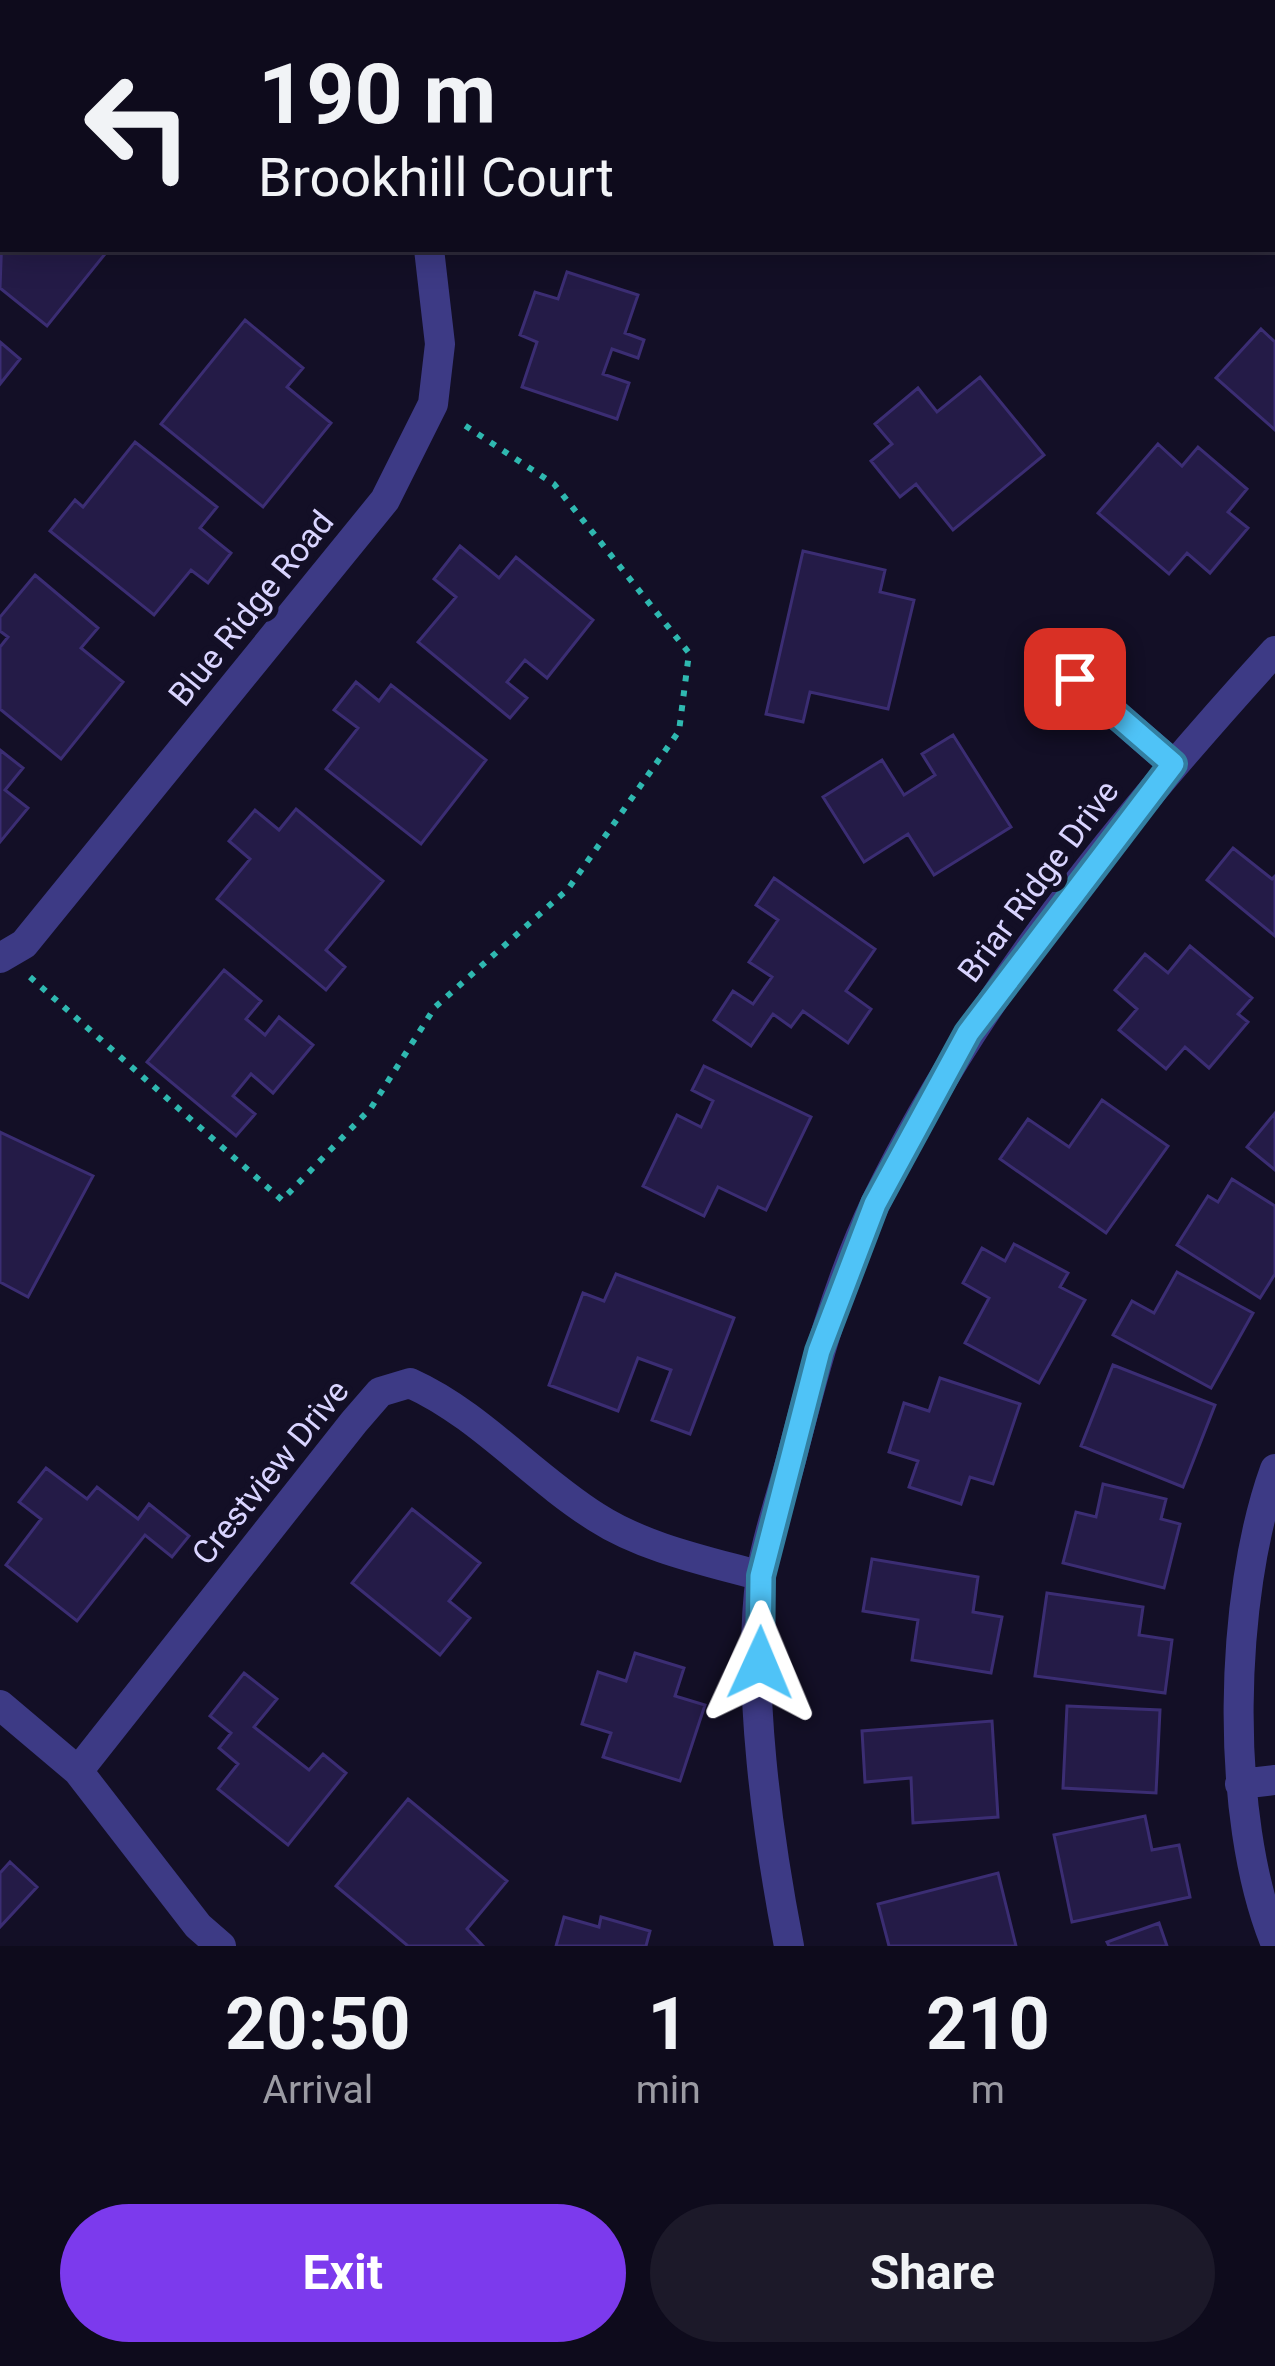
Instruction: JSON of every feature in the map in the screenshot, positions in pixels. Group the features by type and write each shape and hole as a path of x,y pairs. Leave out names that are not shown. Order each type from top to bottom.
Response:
{"street":[{"name":"Blue Ridge Road","path":"3,957 24,944 385,500 433,404 440,344 429,252"},
{"name":"Briar Ridge Drive","path":"790,1946 772,1858 759,1707 761,1576 819,1351 875,1204 968,1033 1173,764 1275,651"},
{"path":"1075,679 1173,764"},
{"name":"Crestview Drive","path":"78,1771 354,1422 380,1392 410,1383 446,1399 600,1520 688,1556 761,1576"},
{"path":"1275,1469 1260,1511 1243,1610 1240,1784 1275,1942"},
{"path":"0,1705 78,1771 198,1926 221,1946"},
{"path":"1240,1784 1275,1780"}],"path":[{"path":"3,957 282,1199 371,1108 435,1006 568,889 679,731 689,653 554,484 433,404"}],"building":[{"path":"1,252 107,252 47,326 0,288"},
{"path":"567,272 638,295 625,333 644,340 638,358 612,349 603,374 629,383 617,419 522,387 537,342 520,335 535,292 558,299"},
{"path":"245,320 303,368 287,387 331,423 263,507 161,424"},
{"path":"1261,329 1275,342 1275,430 1216,378"},
{"path":"0,342 20,359 0,384"},
{"path":"980,377 1044,455 953,530 916,484 900,497 871,461 892,444 875,424 918,388 937,412"},
{"path":"135,442 217,507 200,528 231,553 208,583 191,570 154,615 50,531 75,500 83,507"},
{"path":"1158,444 1182,466 1198,447 1247,489 1228,512 1248,528 1210,573 1187,553 1169,574 1098,513"},
{"path":"460,546 499,578 516,557 593,620 547,678 525,660 507,682 527,698 510,718 418,642 456,597 434,579"},
{"path":"803,551 885,570 880,592 914,600 888,709 810,692 803,722 766,714"},
{"path":"35,575 98,628 81,648 123,682 61,759 0,709 0,647 8,637 0,631 0,617"},
{"path":"356,682 379,701 391,685 486,760 421,844 326,769 358,728 334,710"},
{"path":"953,735 1011,827 934,875 908,834 864,862 823,797 882,760 904,795 935,775 922,754"},
{"path":"0,750 23,768 5,790 28,808 0,842"},
{"path":"296,809 383,881 326,950 345,967 326,990 217,899 250,859 229,841 255,810 279,830"},
{"path":"1233,848 1272,879 1275,876 1275,936 1207,880"},
{"path":"774,878 875,949 846,991 871,1009 848,1043 803,1011 791,1027 773,1014 751,1046 714,1020 733,991 753,1004 772,977 749,962 778,920 756,905"},
{"path":"1190,946 1252,998 1238,1014 1248,1022 1209,1068 1185,1047 1166,1069 1119,1030 1137,1009 1115,990 1145,954 1168,973"},
{"path":"224,970 261,1001 246,1019 265,1035 279,1017 313,1045 273,1093 251,1074 233,1096 255,1114 236,1136 147,1062"},
{"path":"704,1066 811,1117 766,1210 718,1187 704,1216 643,1186 677,1115 701,1127 713,1101 692,1090"},
{"path":"1102,1100 1168,1146 1106,1233 1000,1159 1028,1119 1069,1147"},
{"path":"1275,1113 1275,1170 1247,1147"},
{"path":"0,1132 93,1176 28,1297 0,1282"},
{"path":"1232,1179 1275,1206 1275,1274 1260,1298 1177,1245 1208,1196 1218,1202"},
{"path":"1014,1244 1068,1273 1060,1287 1085,1300 1039,1383 965,1343 989,1298 963,1283 982,1248 1005,1261"},
{"path":"1177,1272 1253,1313 1211,1388 1113,1335 1132,1301 1154,1313"},
{"path":"616,1274 734,1318 690,1434 652,1420 671,1370 638,1358 618,1411 549,1385 583,1293 604,1301"},
{"path":"1113,1365 1215,1405 1183,1487 1081,1446"},
{"path":"940,1378 1020,1404 993,1484 970,1477 961,1504 909,1487 918,1461 889,1452 904,1403 929,1411"},
{"path":"46,1468 87,1499 97,1487 138,1519 149,1504 189,1536 172,1557 145,1535 77,1621 6,1565 41,1519 19,1502"},
{"path":"1103,1484 1166,1499 1161,1519 1180,1524 1164,1588 1063,1563 1076,1512 1096,1517"},
{"path":"412,1509 480,1563 449,1601 470,1618 440,1655 352,1583"},
{"path":"872,1559 978,1577 973,1612 1002,1617 991,1673 912,1660 918,1620 863,1611"},
{"path":"1047,1593 1143,1607 1139,1635 1172,1640 1165,1693 1035,1676"},
{"path":"635,1653 684,1668 675,1696 705,1705 680,1781 603,1757 611,1733 582,1724 598,1672 626,1681"},
{"path":"244,1673 277,1699 254,1727 309,1770 323,1754 346,1773 288,1845 218,1789 238,1764 219,1748 231,1733 210,1716"},
{"path":"1067,1706 1160,1710 1156,1793 1063,1788"},
{"path":"992,1721 998,1817 913,1823 911,1778 865,1782 862,1731"},
{"path":"408,1799 507,1881 467,1929 483,1946 408,1946 336,1886"},
{"path":"1145,1816 1152,1850 1179,1845 1190,1897 1072,1922 1054,1835"},
{"path":"10,1862 37,1887 0,1927 0,1873"},
{"path":"998,1873 1016,1946 889,1946 878,1904"},
{"path":"564,1917 599,1927 601,1917 650,1931 646,1946 556,1946"},
{"path":"1159,1923 1167,1946 1109,1946 1107,1942"}],"route":[{"path":"760,1663 761,1576 819,1351 875,1204 968,1033 1173,764 1075,679"}]}
